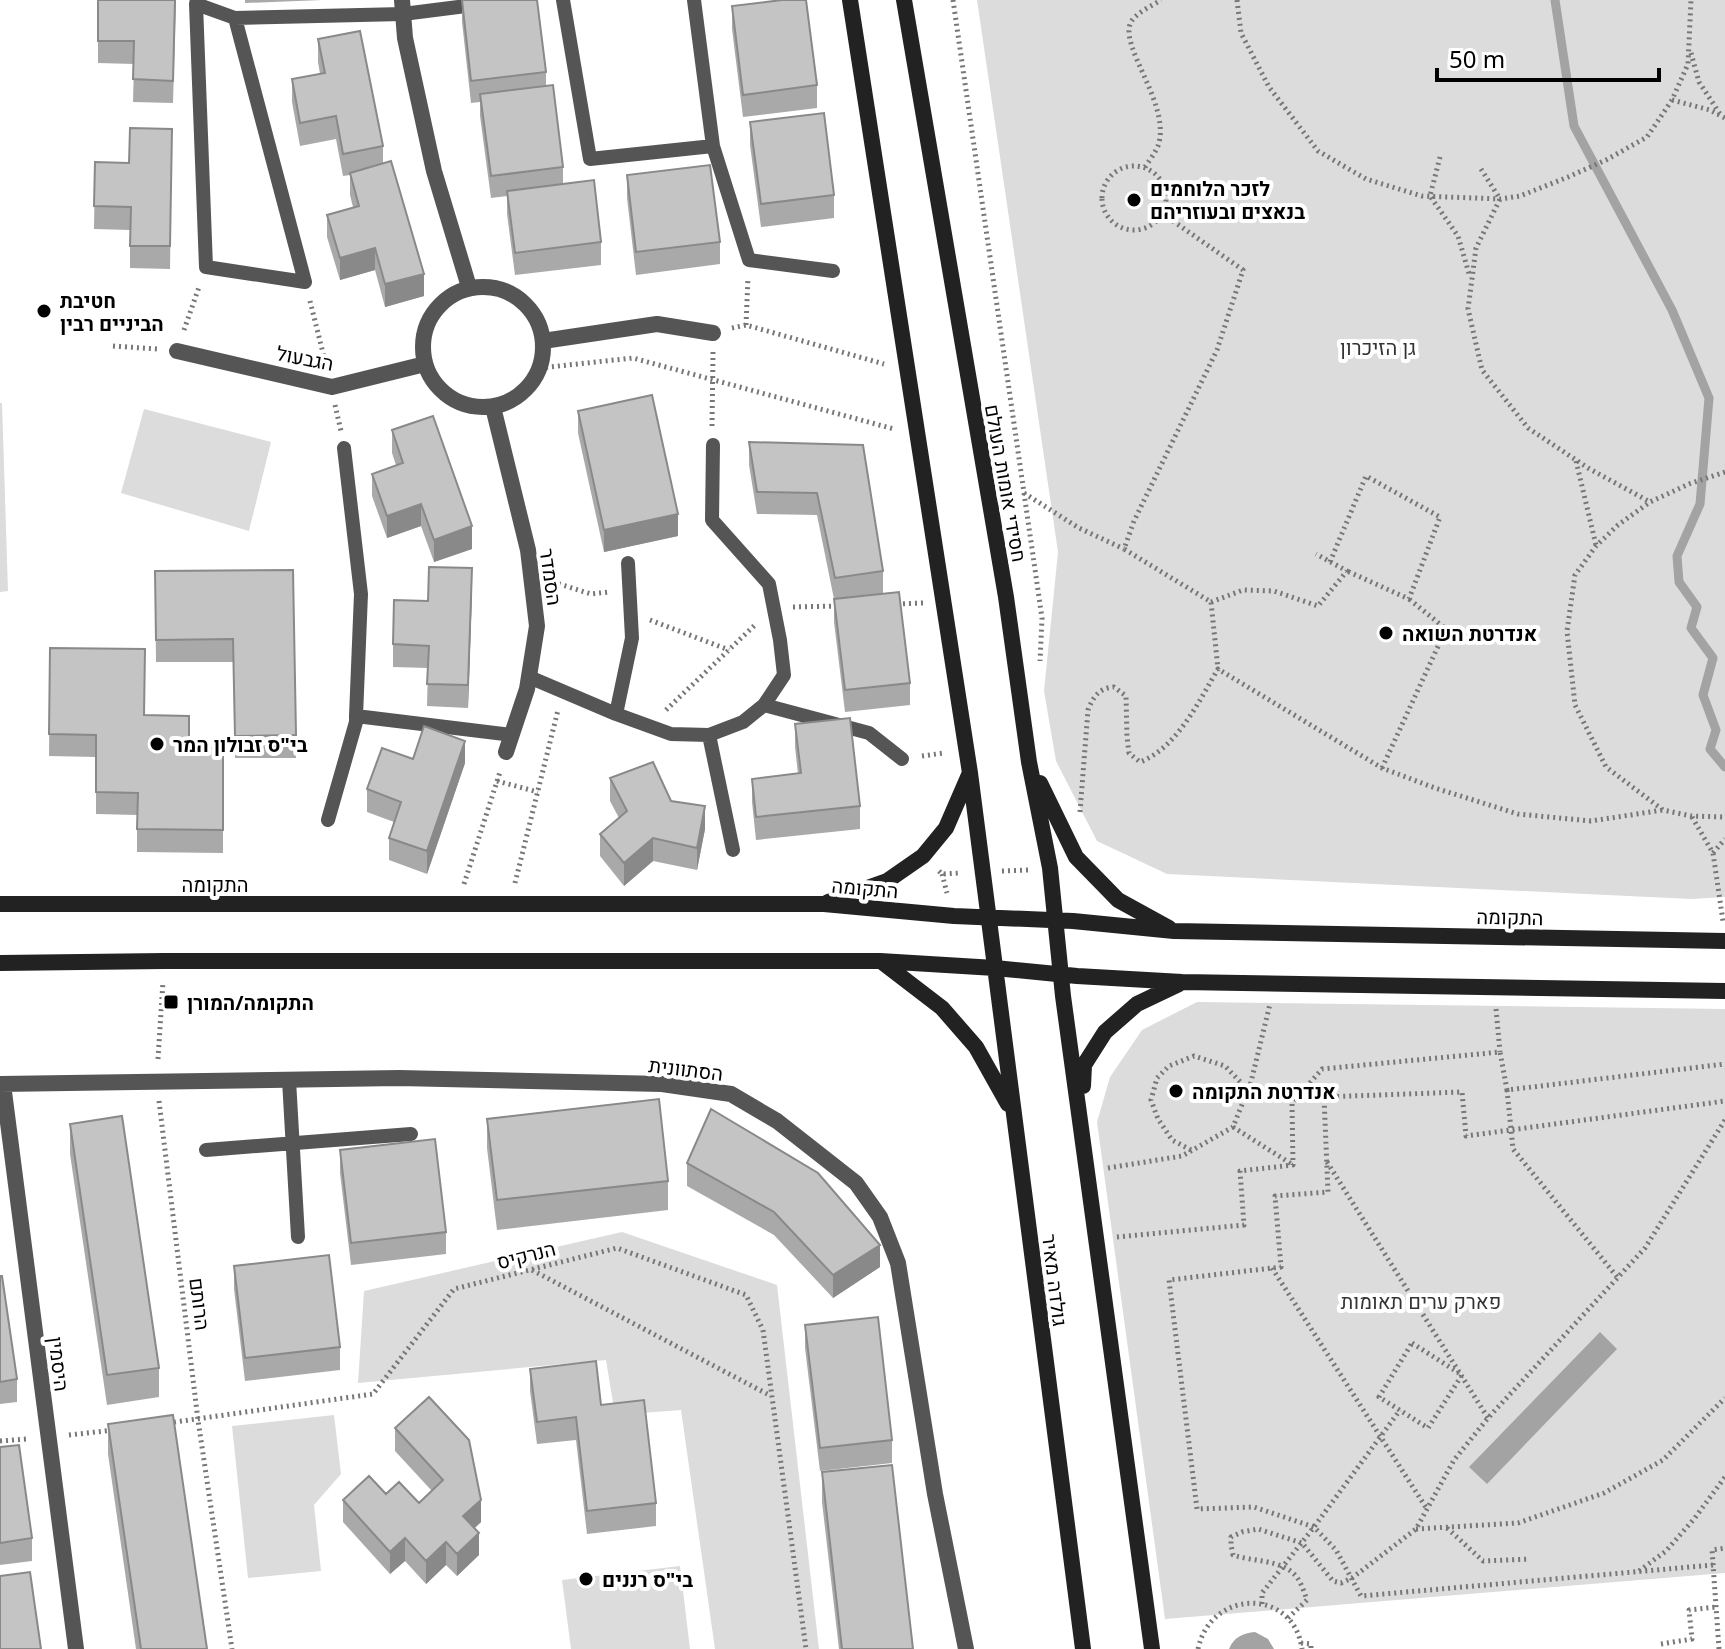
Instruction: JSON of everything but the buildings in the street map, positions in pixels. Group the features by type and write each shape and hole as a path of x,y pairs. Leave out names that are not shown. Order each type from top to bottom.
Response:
{"street":[{"path":"850,0 970,773 988,917"},
{"name":"חסידי אומות העולם","path":"904,0 1003,582 1029,762 1050,868 1061,974"},
{"path":"402,7 405,38 434,171 469,287"},
{"path":"490,286 510,292 526,304 538,321 543,341 540,368 533,382 522,394 493,407 459,403 444,393 432,380 422,345 426,325 436,307 451,295 469,287 490,286"},
{"path":"543,341 657,324 713,333"},
{"name":"הגבעול","path":"177,351 332,387 425,364"},
{"name":"הסמדר","path":"493,407 528,550 537,626 529,677 506,752"},
{"path":"1029,762 1076,857 1118,900 1174,931"},
{"path":"824,904 887,881 923,856 946,828 970,773"},
{"name":"התקומה","path":"0,904 824,904 1174,931 1725,941"},
{"name":"גולדה מאיר","path":"988,917 1083,1649"},
{"path":"880,961 951,1017 976,1047 1013,1114"},
{"path":"0,963 880,961 1182,982 1725,991"},
{"path":"1061,974 1152,1649"},
{"path":"1081,1123 1084,1065 1105,1032 1137,1004 1182,982"},
{"name":"הסתוונית","path":"2,1084 399,1078 662,1084 731,1094 777,1121 856,1183 880,1217 898,1263 935,1494 966,1649"},
{"name":"היסמין","path":"2,1084 76,1649"}],"lane":[{"path":"235,18 305,282 206,267 196,2 235,18 513,0"},
{"path":"563,0 590,159 713,146"},
{"path":"694,0 713,146 749,260 833,271"},
{"path":"529,677 671,734 709,735 743,722 764,705 784,675 774,608 769,584 712,520 713,445"},
{"path":"328,820 356,716 361,594 344,448"},
{"path":"616,714 632,638 628,563"},
{"path":"764,705 869,733 902,759"},
{"path":"356,716 512,735"},
{"path":"709,735 733,850"},
{"path":"289,1080 298,1237"},
{"path":"206,1150 411,1134"}],"path":[{"path":"953,0 1042,618 1040,671"},
{"path":"1145,167 1158,145 1159,115 1131,46 1129,33 1131,21 1161,0"},
{"path":"1237,0 1241,33 1269,87 1318,151 1366,179 1422,196 1500,199 1520,196 1568,177 1647,137 1672,100 1688,64 1691,0"},
{"path":"1689,48 1699,82 1723,118"},
{"path":"1672,100 1710,110 1723,118"},
{"path":"1440,157 1430,196 1458,236 1472,282"},
{"path":"1145,167 1162,181 1166,191 1167,203 1163,214 1141,230 1121,228 1112,222 1102,204 1103,190 1112,174 1122,168 1145,167"},
{"path":"1481,169 1500,199"},
{"path":"1500,199 1476,248 1468,309 1482,370 1528,428 1576,460 1650,502"},
{"path":"1124,549 1134,521 1217,350 1243,270 1163,214"},
{"path":"746,325 749,260"},
{"path":"113,346 177,351 206,267"},
{"path":"305,282 344,448"},
{"path":"713,333 746,325 857,357"},
{"path":"540,368 633,358 918,435"},
{"path":"711,379 713,445"},
{"path":"1576,460 1596,546"},
{"path":"1663,810 1606,767 1575,705 1567,631 1575,575 1596,546 1650,502 1724,472"},
{"path":"1330,562 1366,476 1440,517 1409,599"},
{"path":"1023,492 1079,528 1124,549 1211,602"},
{"path":"1316,554 1409,599 1446,629 1382,768"},
{"path":"1211,602 1243,590 1274,591 1318,606 1347,571"},
{"path":"531,575 591,594"},
{"path":"1080,813 1088,710 1094,697 1105,688 1114,687 1126,696 1129,753 1140,762 1153,757 1171,741 1218,669 1211,602"},
{"path":"882,605 944,603"},
{"path":"649,726 774,608 851,605"},
{"path":"631,612 729,650"},
{"path":"1218,669 1382,768 1518,814 1591,821 1663,810 1691,816 1725,817"},
{"path":"519,868 562,691"},
{"path":"902,759 966,750"},
{"path":"458,904 506,752"},
{"path":"497,781 538,792"},
{"path":"1691,816 1713,853 1725,935"},
{"path":"1713,853 1725,839"},
{"name":"הרותם","path":"164,961 156,1081 198,1420 232,1649"},
{"path":"1087,1172 1182,1156 1233,1127 1248,1090 1274,984"},
{"path":"1493,987 1513,1149 1618,1278"},
{"path":"1293,1165 1292,1103 1322,1069 1500,1052"},
{"path":"1191,1150 1172,1140 1158,1119 1151,1100 1157,1078 1169,1066 1194,1056 1225,1066 1248,1090"},
{"path":"1507,1090 1725,1064"},
{"path":"1309,1083 1324,1097 1328,1192 1275,1196 1281,1267 1169,1280 1197,1509 1254,1507 1314,1527 1336,1550 1361,1596 1550,1576 1713,1565"},
{"path":"1324,1097 1462,1092 1466,1136 1725,1101"},
{"path":"1288,1618 1307,1600 1298,1577 1284,1566 1233,1555 1231,1537 1258,1529 1302,1543 1333,1581 1341,1583 1416,1529 1454,1460 1488,1418 1645,1248 1725,1120"},
{"path":"1233,1127 1293,1165"},
{"path":"1327,1161 1488,1418"},
{"path":"1096,1239 1244,1225 1240,1171 1293,1165"},
{"name":"הנרקיס","path":"153,1425 373,1394 454,1289 617,1248 746,1295 763,1330 806,1649"},
{"path":"1272,1268 1427,1509"},
{"path":"532,1270 772,1396"},
{"path":"1412,1343 1462,1375 1428,1428 1379,1397 1412,1343"},
{"path":"1416,1529 1518,1523 1604,1493 1663,1460 1725,1398"},
{"path":"1262,1604 1262,1593 1400,1410"},
{"path":"0,1441 123,1429"},
{"path":"1639,1571 1666,1551 1725,1477"},
{"path":"1446,1527 1483,1561 1530,1559"},
{"path":"1719,1649 1712,1550 1725,1548"},
{"path":"1198,1649 1203,1631 1214,1617 1244,1603 1271,1607 1288,1618 1302,1646 1311,1644 1311,1649"},
{"path":"1661,1644 1692,1639 1689,1610 1716,1607"}],"green space":[{"name":"גן הזיכרון","path":"977,0 1725,0 1725,897 1691,899 1167,874 1097,841 1056,761 1044,691 1058,552"},
{"path":"0,403 8,591 0,592"},
{"path":"144,409 271,442 249,531 121,493"},
{"name":"פארק ערים תאומות","path":"1197,1002 1725,1009 1725,1573 1165,1619 1097,1122 1110,1077 1142,1030"},
{"path":"622,1232 777,1285 819,1649 715,1649 681,1410 615,1415 606,1360 358,1383 364,1291"},
{"path":"334,1415 341,1474 314,1505 321,1571 248,1578 232,1426"},
{"path":"680,1566 690,1649 571,1649 562,1580"}],"shaded area":[{"path":"1600,1332 1617,1349 1487,1484 1469,1467"},
{"path":"1255,1632 1268,1639 1274,1649 1229,1649 1239,1636"}],"waterway":[{"path":"1555,0 1574,126 1672,310 1709,398 1700,504 1677,556 1679,582 1697,607 1691,628 1713,658 1703,695 1716,730 1710,749 1725,767"}],"place":[{"name":"לזכר הלוחמים בנאצים ובעוזריהם","path":"1134,200"},
{"name":"חטיבת הביניים רבין","path":"44,311"},
{"name":"אנדרטת השואה","path":"1386,633"},
{"name":"בי\"ס זבולון המר","path":"157,744"},
{"name":"התקומה/המורן","path":"171,1002"},
{"name":"אנדרטת התקומה","path":"1176,1091"},
{"name":"בי\"ס רננים","path":"586,1579"}]}
